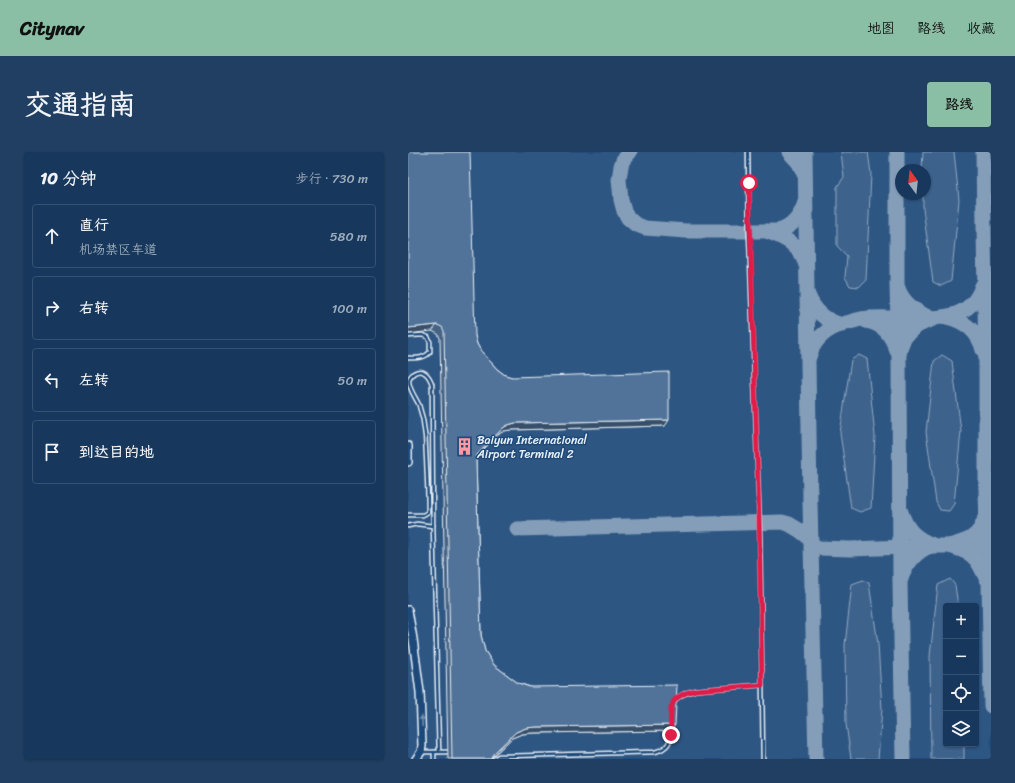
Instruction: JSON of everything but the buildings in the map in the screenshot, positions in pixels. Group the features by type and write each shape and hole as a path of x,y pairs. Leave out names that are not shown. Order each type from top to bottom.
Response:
{"street":[{"path":"408,446 408,462"},
{"path":"408,610 420,692 422,746 421,752 416,759"}],"lane":[{"path":"748,152 760,534 763,759"},
{"path":"408,336 422,335 428,337 430,342 430,352 427,356 408,358"},
{"path":"408,515 423,515 428,512 428,477 425,433 423,420 408,381 411,375 421,371 429,377 432,384 432,526 439,752"},
{"path":"408,526 417,524 432,526"},
{"path":"671,707 679,696 696,690 762,685"},
{"path":"494,759 499,756 655,752 661,750 670,741 671,724"},
{"path":"421,752 451,752"},
{"path":"434,752 434,759"}],"shaded area":[{"path":"408,152 991,152 991,759 408,759"},
{"path":"841,152 868,152 871,174 866,280 859,287 850,286 845,277 847,256 837,246 837,187 844,177"},
{"path":"923,152 954,152 959,200 951,281 941,286 933,282 923,209 923,200 931,200 931,164 922,164"},
{"path":"859,355 867,359 875,436 871,508 860,512 851,508 840,433 851,360"},
{"path":"942,355 952,361 961,431 954,504 949,511 940,510 936,502 926,432 934,361"},
{"path":"950,579 955,585 958,603 943,603 943,747 964,747 964,759 931,759 930,656 938,585"},
{"path":"863,580 869,583 878,644 882,709 878,759 851,759 846,724 845,645 852,584"}],"taxiway":[{"path":"630,152 623,160 621,166 619,180 621,200 628,218 635,224 645,228 686,231 777,231 787,228 795,221 805,202"},
{"path":"789,152 799,163 804,174"},
{"path":"805,152 810,502 816,759"},
{"path":"897,152 897,286 903,759"},
{"path":"983,152 986,493 991,706"},
{"path":"769,232 787,240 792,244 800,252 806,265"},
{"path":"809,357 811,350 818,339 839,325 859,319 870,318 935,318 948,316 959,313 968,307 976,298 982,286"},
{"path":"898,288 907,303 920,313 931,318"},
{"path":"808,295 814,306 821,314 831,321 842,325"},
{"path":"946,317 959,321 970,328 978,337 983,350"},
{"path":"900,351 901,345 907,335 915,328 931,320"},
{"path":"866,321 872,322 886,331 897,351"},
{"path":"901,512 912,533 933,545"},
{"path":"985,517 983,524 976,534 967,540 949,546 973,556 980,565 986,578"},
{"path":"517,529 782,522 799,530 807,536 814,546 820,548 850,549 934,546 991,546"},
{"path":"901,579 905,568 912,559 921,551 931,546"}],"place":[{"name":"Baiyun International Airport Terminal 2","path":"464,447"}],"route":[{"path":"671,735 671,707 679,696 696,690 762,685 759,519 749,183"}]}
